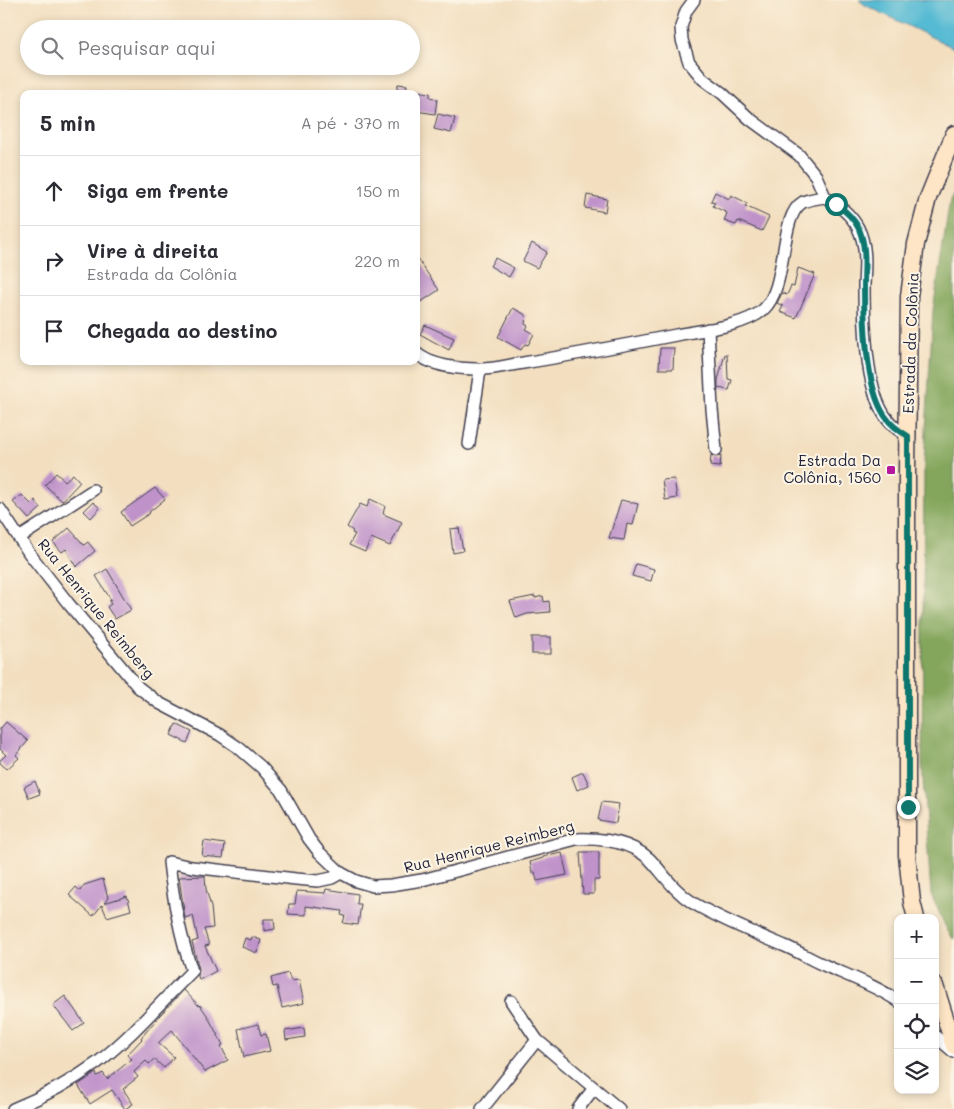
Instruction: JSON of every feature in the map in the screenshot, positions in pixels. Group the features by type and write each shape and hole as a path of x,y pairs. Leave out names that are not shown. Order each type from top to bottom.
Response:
{"main road":[{"name":"Estrada da Colônia","path":"915,914 907,855 909,296 916,244 928,198 954,134"},
{"path":"939,999 954,1046"}],"street":[{"path":"694,0 686,11 681,27 682,40 689,62 703,79 722,93 750,119 798,155 816,176 825,197 847,212 859,230 865,256 865,323 873,390 885,416 895,428 908,436"},
{"path":"420,355 432,362 480,370 556,358 708,329 748,318 764,309 775,289 780,275 791,217 796,208 802,202 825,197"},
{"path":"708,329 716,450"},
{"path":"469,444 480,370"},
{"path":"19,538 94,490"},
{"name":"Rua Henrique Reimberg","path":"0,509 68,604 138,687 160,703 220,735 261,767 281,790 309,839 319,852 341,873 373,886 391,885 422,880 576,839 600,838 641,852 655,865 672,887 693,903 741,927 871,985 894,999"},
{"path":"13,1109 35,1100 68,1082 97,1063 121,1042 192,971 175,905 169,862 192,867 318,881 332,878 341,873"},
{"path":"511,1001 537,1040 619,1109"},
{"path":"939,1039 954,1052"},
{"path":"482,1109 537,1040"},
{"path":"578,1109 594,1088"}],"green space":[{"path":"954,193 954,940 947,930 931,894 922,765 924,464 933,310 950,200"}],"water":[{"path":"859,0 954,0 954,48 865,5"}],"building":[{"path":"398,84 407,85 406,90 397,90"},
{"path":"420,92 430,93 430,97 437,99 435,114 420,112"},
{"path":"438,114 455,118 451,133 434,129"},
{"path":"715,192 729,199 731,195 747,203 745,206 769,217 762,231 738,221 736,225 724,221 727,213 713,206 715,202 711,201"},
{"path":"587,195 607,199 605,212 585,208"},
{"path":"532,243 547,252 537,268 523,261"},
{"path":"495,258 514,268 509,277 490,266"},
{"path":"420,263 439,290 421,302 420,300"},
{"path":"798,268 815,274 796,318 780,312 783,306 777,303 782,293 787,295 791,286 794,287"},
{"path":"513,308 526,315 525,324 528,326 526,329 534,334 528,345 525,344 521,350 498,337"},
{"path":"425,325 454,338 449,350 420,334"},
{"path":"660,348 674,348 673,369 659,369"},
{"path":"725,354 727,354 728,379 732,380 729,390 718,388 718,380"},
{"path":"711,455 721,456 720,467 710,466"},
{"path":"56,473 65,481 73,474 80,482 62,501 45,485"},
{"path":"674,479 677,498 665,500 662,480"},
{"path":"155,488 165,499 150,513 130,526 121,512"},
{"path":"22,495 31,504 35,500 41,508 29,519 13,502"},
{"path":"370,499 385,506 383,514 402,522 390,546 371,538 365,552 349,545 355,534 347,527 360,504 367,507"},
{"path":"621,500 638,504 633,525 627,524 624,540 609,538"},
{"path":"93,502 100,508 91,518 84,511"},
{"path":"69,528 84,545 88,542 95,551 76,567 66,549 62,552 53,542"},
{"path":"459,528 463,551 453,553 450,529"},
{"path":"636,564 654,569 651,581 632,576"},
{"path":"107,569 131,610 115,619 107,607 111,604 109,601 111,600 96,576"},
{"path":"535,596 535,598 543,596 544,602 549,601 550,612 527,614 516,618 510,601"},
{"path":"532,637 551,637 551,654 532,654"},
{"path":"6,722 28,741 16,755 19,758 7,769 0,763 0,760 6,755 0,749 0,729"},
{"path":"176,724 192,732 187,743 171,735"},
{"path":"583,772 589,785 577,790 572,777"},
{"path":"35,781 40,794 29,798 24,787"},
{"path":"602,802 619,804 616,823 598,820"},
{"path":"204,841 225,844 223,858 202,856"},
{"path":"580,852 599,852 599,880 594,880 594,894 583,894"},
{"path":"562,853 567,875 537,881 535,872 532,872 530,862"},
{"path":"205,876 213,928 204,929 209,945 205,946 216,971 199,980 199,969 192,942 198,940 193,915 185,918 179,877"},
{"path":"103,879 108,898 104,903 127,896 131,910 107,917 102,905 93,916 69,895 76,887 80,891 84,885"},
{"path":"326,889 358,894 357,904 361,904 358,925 343,923 345,916 341,915 342,911 306,906 306,915 288,914 289,904 295,904 297,891 325,893"},
{"path":"264,919 274,919 275,929 264,931"},
{"path":"252,937 261,940 257,953 242,947 245,938 251,940"},
{"path":"288,973 291,981 299,980 304,1003 282,1008 277,986 273,987 271,978"},
{"path":"184,990 200,1005 207,1015 223,1045 221,1046 228,1060 205,1072 172,1030 158,1043 174,1057 164,1068 154,1059 149,1064 146,1061 134,1072 138,1077 123,1089 133,1104 125,1109 112,1090 90,1104 78,1085 96,1073 97,1076 103,1073 107,1079 132,1059 127,1055 160,1015"},
{"path":"65,996 84,1023 73,1031 53,1005"},
{"path":"258,1024 261,1035 266,1034 270,1051 244,1057 238,1029"},
{"path":"304,1028 305,1037 286,1040 285,1031"}],"place":[{"name":"Estrada Da Colônia, 1560","path":"891,470"}],"route":[{"path":"836,204 847,212 853,220 863,242 865,256 865,323 873,390 885,416 895,428 908,436 908,807"}]}
